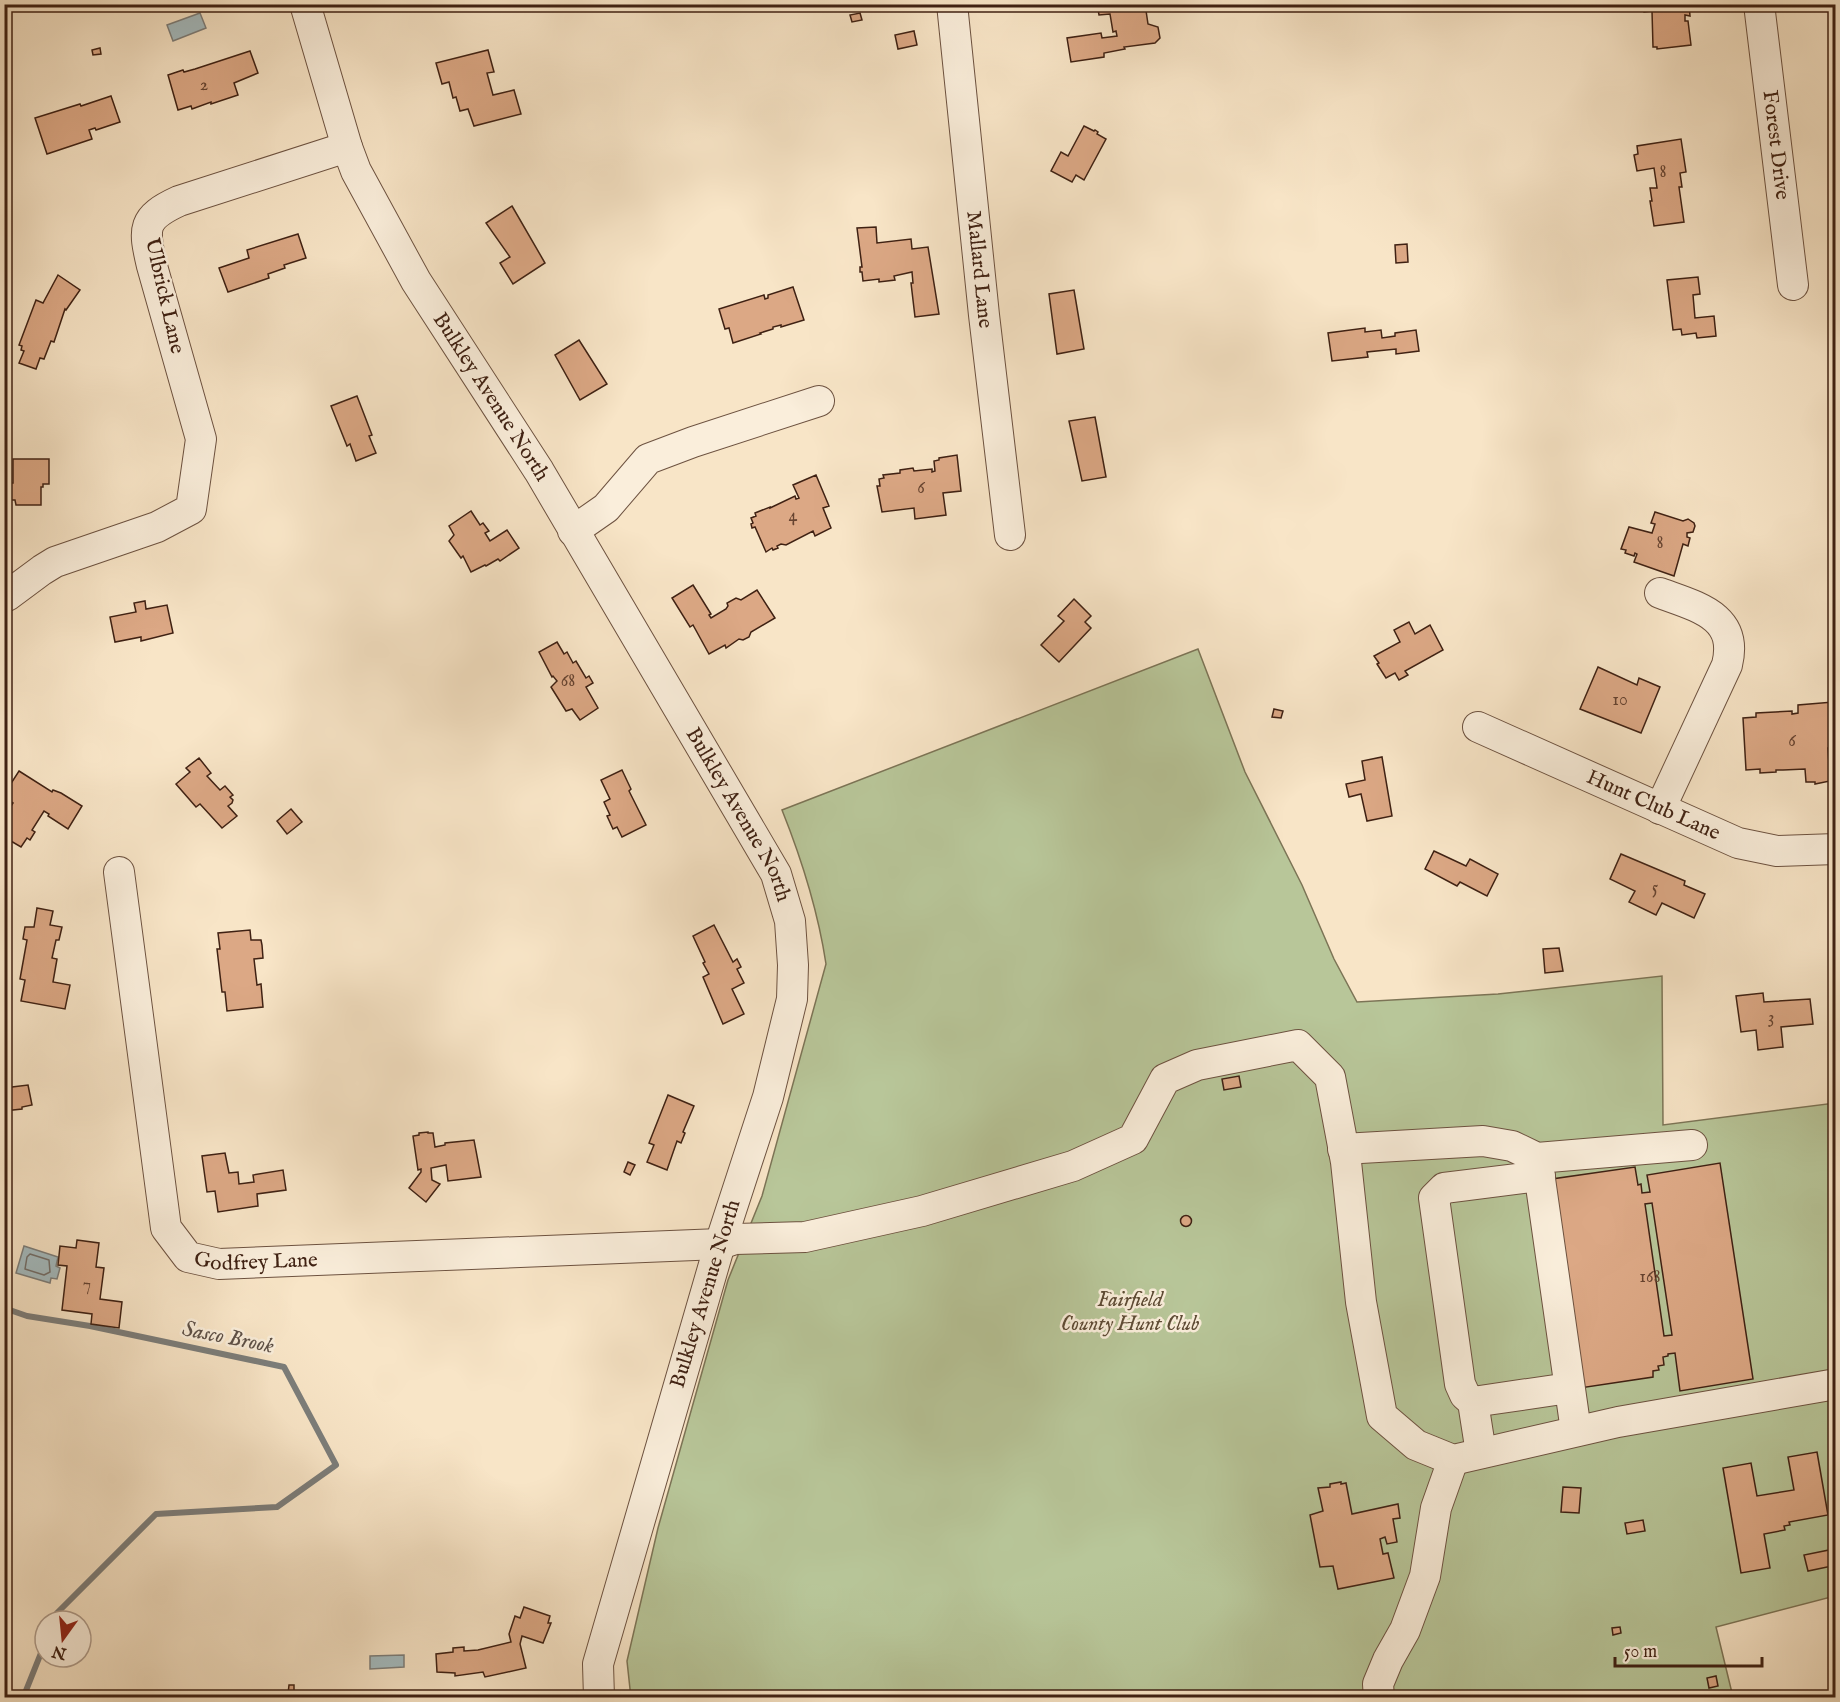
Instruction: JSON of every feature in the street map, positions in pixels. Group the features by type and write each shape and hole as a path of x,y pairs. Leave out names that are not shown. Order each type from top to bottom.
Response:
{"street":[{"name":"Bulkley Avenue North","path":"305,4 346,147 356,171 416,281 539,471 776,874 790,921 793,965 792,999 768,1097 720,1244 598,1664 598,1698"},
{"name":"Mallard Lane","path":"952,4 984,315 1010,535"},
{"name":"Forest Drive","path":"1759,4 1792,285"},
{"name":"Ulbrick Lane","path":"7,596 55,562 157,527 191,509 201,439 148,246 148,224 158,210 179,201 346,147"},
{"path":"573,531 606,508 648,459 819,401"},
{"path":"1660,593 1699,607 1715,617 1725,629 1731,651 1727,665 1660,808"},
{"name":"Hunt Club Lane","path":"1478,727 1737,843 1776,851 1836,849"},
{"name":"Godfrey Lane","path":"119,872 165,1228 188,1257 219,1264 720,1244 735,1239 805,1237 922,1211 1073,1167 1133,1139 1166,1079 1197,1065 1298,1046 1330,1077 1343,1149"},
{"path":"1576,1431 1539,1167 1512,1146 1483,1141 1343,1149 1361,1302 1382,1416 1416,1445 1453,1460 1618,1422 1836,1384"},
{"path":"1481,1453 1473,1402 1465,1395 1460,1384 1434,1198 1437,1192 1444,1188 1539,1167 1692,1145"},
{"path":"1473,1402 1569,1388"},
{"path":"1379,1698 1378,1684 1405,1630 1425,1576 1436,1508 1453,1460"}],"green space":[{"name":"Fairfield County Hunt Club","path":"1198,649 1245,772 1302,885 1334,959 1357,1002 1498,994 1662,976 1663,1125 1835,1103 1835,1596 1716,1627 1733,1697 631,1698 627,1661 658,1528 728,1280 762,1196 826,964 819,925 808,886 782,810"}],"water":[{"path":"200,13 206,28 173,41 167,25"},
{"path":"24,1246 58,1257 56,1266 60,1268 57,1279 51,1278 50,1283 16,1273"},
{"path":"404,1655 404,1667 370,1669 370,1656"}],"building":[{"path":"1097,4 1145,4 1148,24 1158,27 1160,38 1155,43 1124,47 1125,49 1104,53 1104,57 1071,62 1067,38 1101,33 1102,38 1117,36 1116,31 1113,32 1110,14 1099,15"},
{"path":"1641,4 1689,4 1690,16 1685,15 1685,21 1688,21 1691,45 1657,49 1653,47 1652,11 1644,12"},
{"path":"860,13 862,20 852,22 850,15"},
{"path":"914,31 917,45 898,49 895,35"},
{"path":"100,48 101,54 93,55 92,50"},
{"path":"488,50 494,72 487,73 493,95 514,90 521,114 474,126 468,109 460,111 456,97 453,98 449,82 442,84 436,63"},
{"path":"250,51 258,73 234,83 238,95 192,109 191,106 178,110 168,75 195,69"},
{"path":"111,96 120,122 89,130 92,139 47,154 35,118"},
{"path":"1084,126 1095,130 1097,134 1106,139 1084,180 1076,175 1072,182 1051,171 1061,152 1068,156"},
{"path":"1681,139 1686,172 1680,173 1682,187 1679,187 1684,222 1654,226 1650,188 1657,188 1654,168 1637,171 1634,155 1638,154 1637,146"},
{"path":"512,206 545,263 513,284 500,263 510,257 486,223"},
{"path":"876,227 877,243 911,239 912,249 928,247 939,314 915,317 912,272 894,276 895,280 863,281 862,272 860,272 860,267 862,267 857,228"},
{"path":"298,234 306,258 284,265 285,268 268,274 269,278 228,292 219,268 249,258 247,250"},
{"path":"1407,244 1408,262 1396,263 1395,245"},
{"path":"58,275 80,290 65,309 54,342 51,341 44,359 40,358 36,369 19,363 24,351 19,345 36,300 43,303"},
{"path":"1698,277 1700,294 1693,295 1695,318 1714,316 1716,336 1697,338 1696,333 1682,335 1681,329 1673,330 1667,280"},
{"path":"793,287 804,320 773,327 761,334 733,343 729,328 725,329 719,309 764,295 765,299 768,295"},
{"path":"1074,290 1084,349 1057,354 1049,294"},
{"path":"1365,328 1365,332 1381,330 1382,338 1395,336 1395,333 1416,330 1419,351 1396,354 1396,349 1367,352 1368,357 1332,361 1328,333"},
{"path":"579,340 607,384 580,400 555,355"},
{"path":"357,396 372,435 369,436 376,453 356,461 350,444 347,446 331,406"},
{"path":"1095,417 1106,477 1082,481 1069,421"},
{"path":"957,455 961,491 943,493 946,515 915,519 914,508 882,512 877,486 880,486 879,479 884,478 883,475 900,473 900,470 913,468 914,471 932,469 932,472 935,471 934,461"},
{"path":"13,459 49,459 49,484 43,484 41,487 41,505 16,505 15,500 5,500 5,483 13,483"},
{"path":"816,475 829,506 823,508 831,528 815,536 813,531 766,552 755,527 752,528 751,518 756,516 755,513 795,496 796,499 799,498 793,485"},
{"path":"471,511 480,525 483,523 489,531 485,533 490,541 507,530 519,548 500,561 498,559 471,572 463,556 461,558 449,541 454,535 449,526"},
{"path":"1655,512 1683,521 1688,519 1695,526 1693,532 1687,533 1687,537 1690,538 1688,546 1683,544 1674,576 1634,562 1637,554 1635,553 1634,556 1621,549 1629,527 1652,533 1655,524 1651,523"},
{"path":"693,585 711,614 709,615 711,618 726,609 727,603 736,598 741,600 757,590 775,618 751,632 749,637 739,639 726,648 725,645 709,654 693,625 690,627 672,598"},
{"path":"1074,599 1091,616 1085,622 1091,628 1059,662 1041,645 1064,621 1058,616"},
{"path":"145,601 146,609 167,605 173,633 141,641 141,637 115,642 110,617 136,612 134,603"},
{"path":"1409,622 1415,634 1430,625 1443,650 1405,671 1408,675 1399,680 1395,673 1386,678 1374,656 1400,642 1394,630"},
{"path":"557,642 564,654 567,652 573,663 576,661 586,678 589,676 593,683 586,687 598,708 580,720 572,709 566,711 551,687 557,681 552,677 539,652"},
{"path":"1598,667 1637,685 1639,678 1660,687 1641,733 1580,709"},
{"path":"1833,702 1835,748 1828,748 1830,781 1815,784 1815,782 1806,782 1805,769 1760,773 1760,769 1746,770 1743,718 1756,717 1756,713 1792,711 1792,714 1798,713 1798,705"},
{"path":"1274,709 1283,711 1281,718 1272,717"},
{"path":"1382,757 1392,816 1367,821 1361,794 1349,797 1346,784 1365,780 1362,761"},
{"path":"199,758 211,773 207,776 220,790 225,786 233,795 230,797 233,800 232,803 228,806 237,816 222,828 200,804 196,807 176,784 190,772 186,768"},
{"path":"622,770 631,789 629,791 646,825 622,837 617,827 613,829 607,816 610,815 604,802 610,799 601,780"},
{"path":"19,771 52,792 53,790 61,793 82,806 68,829 44,811 32,830 35,832 30,840 27,838 21,847 4,837 4,817 13,803 8,793 11,790 8,788"},
{"path":"291,809 302,822 287,834 277,821"},
{"path":"1434,851 1466,866 1470,859 1498,874 1487,896 1460,882 1457,886 1425,869"},
{"path":"1621,854 1685,881 1684,885 1705,894 1694,918 1662,903 1656,915 1629,902 1635,891 1610,879"},
{"path":"37,908 53,911 50,925 62,927 52,958 57,959 53,982 70,985 65,1009 21,1001 25,980 20,979 27,940 23,939 25,927 34,927"},
{"path":"714,925 733,962 737,959 741,967 737,969 744,983 732,989 744,1014 723,1024 703,977 709,974 693,936"},
{"path":"250,930 251,940 261,940 262,945 263,958 254,959 257,985 261,984 263,1007 227,1011 225,992 222,992 217,949 220,949 218,933"},
{"path":"1559,948 1563,971 1545,973 1543,949"},
{"path":"1763,993 1764,1002 1810,999 1813,1024 1781,1027 1783,1047 1758,1050 1756,1030 1741,1032 1736,996"},
{"path":"1239,1076 1241,1087 1224,1090 1222,1079"},
{"path":"28,1085 32,1105 22,1107 22,1109 4,1111 4,1088"},
{"path":"668,1095 694,1106 681,1143 677,1141 667,1170 647,1162 654,1145 649,1143"},
{"path":"433,1133 435,1147 445,1145 445,1143 474,1140 481,1177 448,1181 446,1165 431,1168 432,1180 440,1184 426,1202 409,1188 421,1172 421,1169 418,1170 413,1136"},
{"path":"225,1153 229,1173 238,1172 239,1184 254,1182 253,1175 283,1170 286,1190 257,1194 258,1206 218,1212 215,1191 207,1192 202,1156"},
{"path":"628,1162 635,1165 630,1175 624,1172"},
{"path":"1720,1163 1753,1379 1680,1391 1675,1353 1663,1357 1664,1365 1658,1366 1659,1370 1653,1371 1653,1377 1580,1388 1552,1179 1635,1167 1642,1193 1650,1192 1647,1175","holes":["1652,1203 1672,1335 1664,1336 1645,1204"]},
{"path":"1186,1216 1190,1217 1190,1225 1186,1226 1182,1225 1181,1221 1182,1217"},
{"path":"77,1240 99,1243 96,1267 104,1268 100,1299 122,1302 119,1328 91,1324 92,1314 62,1310 67,1266 58,1265 60,1246 76,1248"},
{"path":"1817,1452 1828,1515 1789,1522 1790,1525 1784,1526 1785,1530 1764,1534 1770,1568 1741,1573 1723,1468 1751,1463 1757,1496 1794,1490 1788,1457"},
{"path":"1341,1482 1341,1484 1346,1483 1352,1514 1398,1504 1400,1518 1393,1519 1397,1542 1387,1544 1385,1537 1380,1539 1383,1554 1388,1553 1394,1578 1338,1589 1333,1566 1320,1567 1310,1515 1323,1511 1318,1488 1330,1487 1330,1484"},
{"path":"1563,1487 1581,1488 1579,1513 1561,1512"},
{"path":"1643,1520 1645,1531 1627,1534 1625,1523"},
{"path":"1829,1550 1829,1552 1835,1551 1836,1563 1808,1571 1804,1555"},
{"path":"524,1607 550,1616 548,1623 551,1623 543,1643 522,1636 520,1644 526,1668 485,1677 483,1672 455,1676 455,1673 437,1672 436,1654 453,1652 453,1648 464,1647 464,1651 478,1650 511,1642 509,1634 515,1616 520,1618"},
{"path":"1620,1627 1621,1633 1613,1635 1612,1628"},
{"path":"1716,1676 1718,1686 1709,1688 1707,1678"},
{"path":"289,1685 294,1685 294,1694 288,1694"}],"waterway":[{"name":"Sasco Brook","path":"4,1308 27,1316 90,1326 284,1367 336,1465 277,1507 156,1514 61,1609"},
{"name":"Sasco Brook","path":"23,1698 35,1669"}]}
